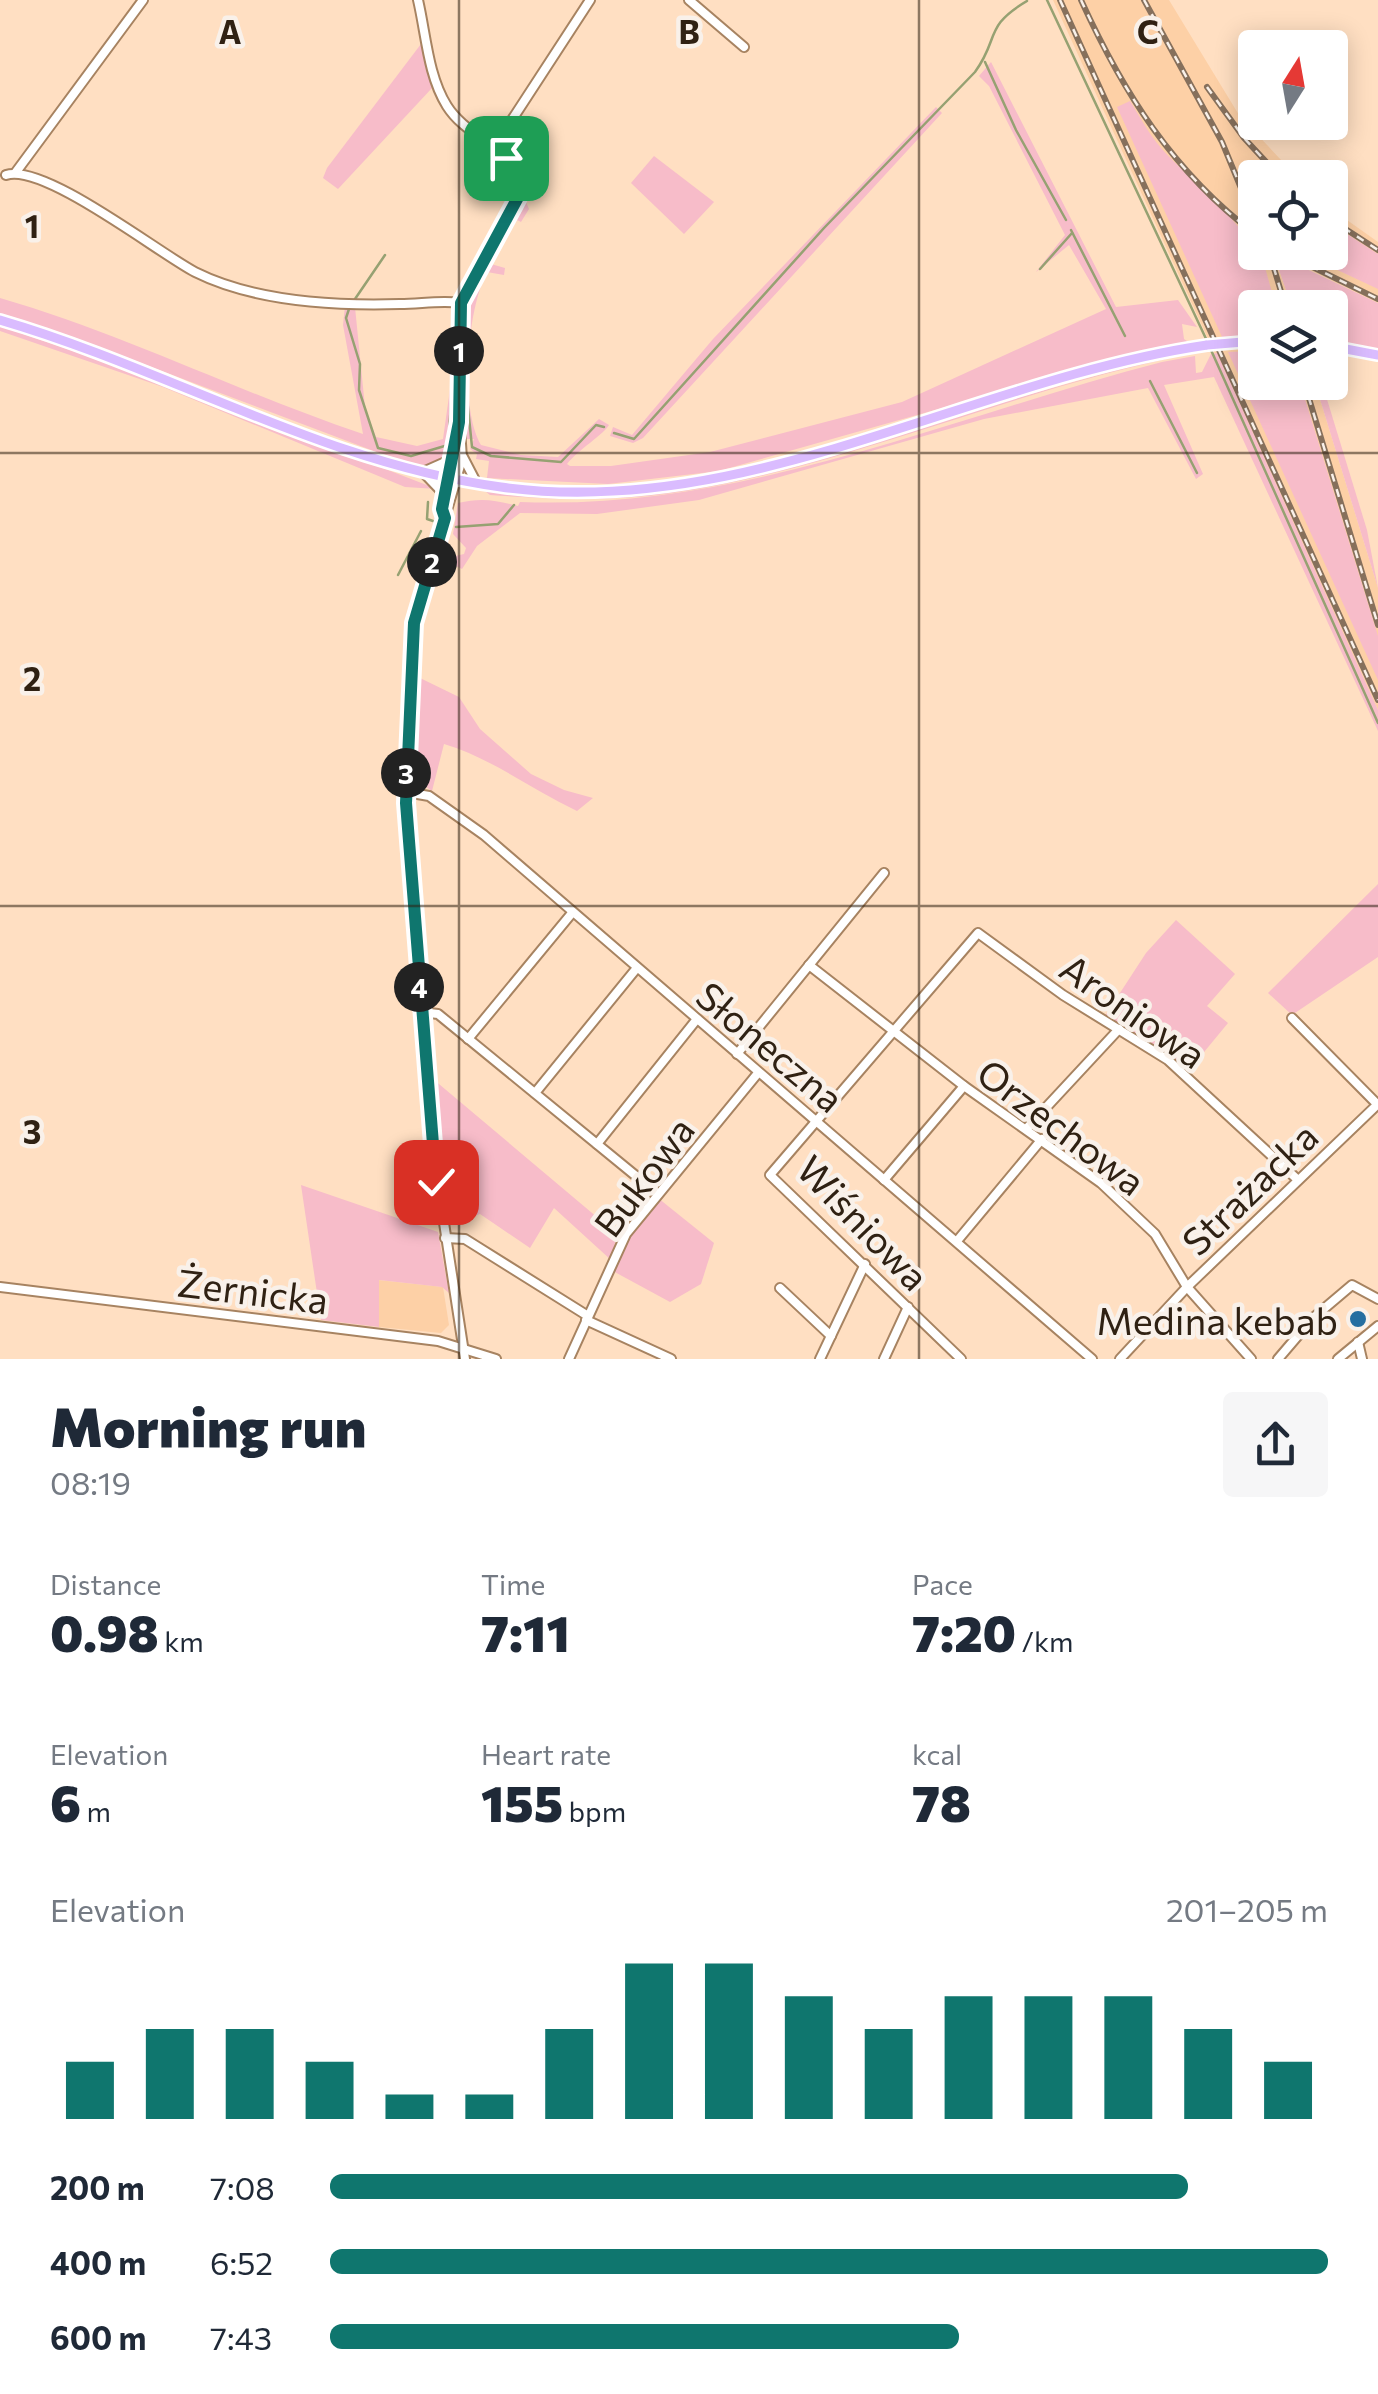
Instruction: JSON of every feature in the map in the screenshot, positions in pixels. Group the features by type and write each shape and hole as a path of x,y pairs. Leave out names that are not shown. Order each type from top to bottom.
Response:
{"main road":[{"path":"0,320 128,364 360,454 477,484 588,492 704,481 1130,360 1238,342"},
{"path":"1348,349 1378,355"}],"street":[{"path":"143,0 11,174 62,189 171,258 228,285 346,303 461,303"},
{"path":"418,0 440,95 452,114 506,158 519,175 520,197 461,303 462,456 477,484"},
{"path":"506,158 506,129 590,0"},
{"path":"688,0 744,47"},
{"path":"477,135 506,129"},
{"path":"459,422 445,518 414,623 406,792 428,1119 465,1359"},
{"path":"445,518 445,495 462,456"},
{"path":"445,495 424,472 442,468 452,459"},
{"name":"Słoneczna","path":"406,792 430,796 468,824 1092,1359"},
{"path":"737,1054 884,873"},
{"path":"468,1038 572,913"},
{"name":"Aroniowa","path":"893,1030 978,933 1168,1060 1298,1180"},
{"name":"Orzechowa","path":"809,965 964,1086 1101,1183 1155,1234 1186,1287 1251,1359"},
{"path":"535,1092 636,969"},
{"path":"421,1012 438,1014 658,1194"},
{"path":"1292,1018 1377,1104"},
{"path":"597,1144 697,1019"},
{"path":"816,1119 893,1030"},
{"path":"1027,1128 1118,1030"},
{"name":"Bukowa","path":"569,1359 626,1234 758,1074"},
{"path":"884,1180 964,1086"},
{"name":"Strażacka","path":"1120,1359 1186,1287 1377,1104"},
{"name":"Wiśniowa","path":"816,1119 770,1175 960,1359"},
{"path":"957,1241 1042,1139"},
{"path":"444,1238 466,1239 587,1318 672,1359"},
{"path":"820,1359 865,1264"},
{"path":"1278,1359 1313,1318 1352,1285 1378,1299"},
{"name":"Żernicka","path":"0,1287 461,1345 496,1359"},
{"path":"780,1288 830,1336"},
{"path":"884,1359 908,1306"},
{"path":"1338,1359 1378,1326"},
{"path":"1358,1342 1362,1359"}],"shaded area":[{"path":"1053,0 1169,0 1238,113 1238,140 1262,140 1281,160 1238,160 1238,270 1279,270 1286,290 1238,290 1238,400 1320,400 1378,588 1378,710"},
{"path":"421,44 432,88 338,189 323,178 327,168"},
{"path":"991,62 1116,307 1178,300 1197,327 1182,324 1184,339 1190,343 1130,355 719,471 608,484 487,478 489,461 476,459 477,454 470,449 474,439 466,439 464,308 468,293 526,202 529,209 521,222 517,220 491,264 505,268 504,275 487,272 480,289 468,358 470,407 481,445 521,455 558,457 599,419 609,425 567,464 570,466 611,466 710,452 902,402 1106,309 1069,245 1036,272 1065,235 989,86 979,76"},
{"path":"1130,101 1161,148 1238,227 1238,270 1266,270 1271,290 1238,290 1238,338 1223,339 1117,107"},
{"path":"936,107 942,113 643,438 633,443 610,436 613,427 632,435 713,339"},
{"path":"654,156 714,202 684,234 631,183"},
{"path":"1348,221 1378,242 1378,303 1310,270 1348,270"},
{"path":"1348,235 1378,254 1378,289 1337,270 1348,270"},
{"path":"1279,270 1309,270 1378,303 1378,350 1348,344 1348,290 1286,290"},
{"path":"0,298 92,329 363,434 343,325 345,306 355,307 365,407 376,437 417,446 443,439 452,375 456,375 450,457 427,468 379,453 85,342 0,315"},
{"path":"0,326 140,374 437,489 405,487 163,387 0,331"},
{"path":"1228,352 1238,352 1238,374"},
{"path":"1195,353 1064,386 739,481 672,493 604,499 490,495 485,491 596,498 698,488 1141,363"},
{"path":"1217,353 1378,710 1378,731 1214,377 1164,385 1203,474 1196,479 1148,388 984,419 699,500 597,514 520,513 477,546 462,569 442,559 464,554 466,548 453,534 458,503 483,500 518,506 520,502 603,501 685,492 845,456 1162,362 1195,356 1196,373 1202,372 1211,354"},
{"path":"1250,400 1305,400 1378,636 1378,680"},
{"path":"1320,400 1327,400 1367,530 1378,588"},
{"path":"420,678 459,697 480,729 531,774 564,790 593,798 577,811 495,766 444,744 432,791 413,778"},
{"path":"1378,884 1378,957 1292,1015 1268,993"},
{"path":"1176,920 1235,974 1207,1006 1228,1023 1190,1069 1105,1016 1146,953"},
{"path":"433,1079 617,1234 611,1260 554,1208 530,1248 480,1214 453,1224 437,1135"},
{"path":"301,1185 438,1232 449,1293 442,1287 379,1280 379,1327 321,1320"},
{"path":"658,1198 714,1243 701,1284 670,1302 611,1270 631,1232"},
{"path":"378,1280 443,1287 449,1325 441,1333 379,1327"}],"waterway":[{"path":"1047,0 1208,343"},
{"path":"614,433 634,439 824,228 975,72 998,26 1027,1"},
{"path":"985,62 1016,130 1066,220"},
{"path":"1071,230 1125,336"},
{"path":"1040,269 1072,233"},
{"path":"355,299 385,255"},
{"path":"349,309 346,318 360,364 359,390 378,448 411,456 448,445 452,390"},
{"path":"1211,350 1378,723"},
{"path":"1150,381 1197,473"},
{"path":"467,398 472,447 491,456 561,462 596,425 604,427"},
{"path":"428,502 427,519 433,521"},
{"path":"456,527 498,524 514,505"},
{"path":"398,575 421,531"}],"railway":[{"path":"1060,0 1378,700"},
{"path":"1081,0 1114,67 1153,128 1199,184 1238,220"},
{"path":"1144,0 1222,142 1238,181"},
{"path":"1207,87 1264,160"},
{"path":"1348,231 1378,250"},
{"path":"1274,270 1281,290"},
{"path":"1319,270 1378,299"},
{"path":"1309,400 1378,625"}],"place":[{"name":"Medina kebab","path":"1358,1319"}],"route":[{"path":"436,1182 406,813 412,646 414,623 445,518 442,509 459,422 461,303 522,190 519,175 506,158"}]}
